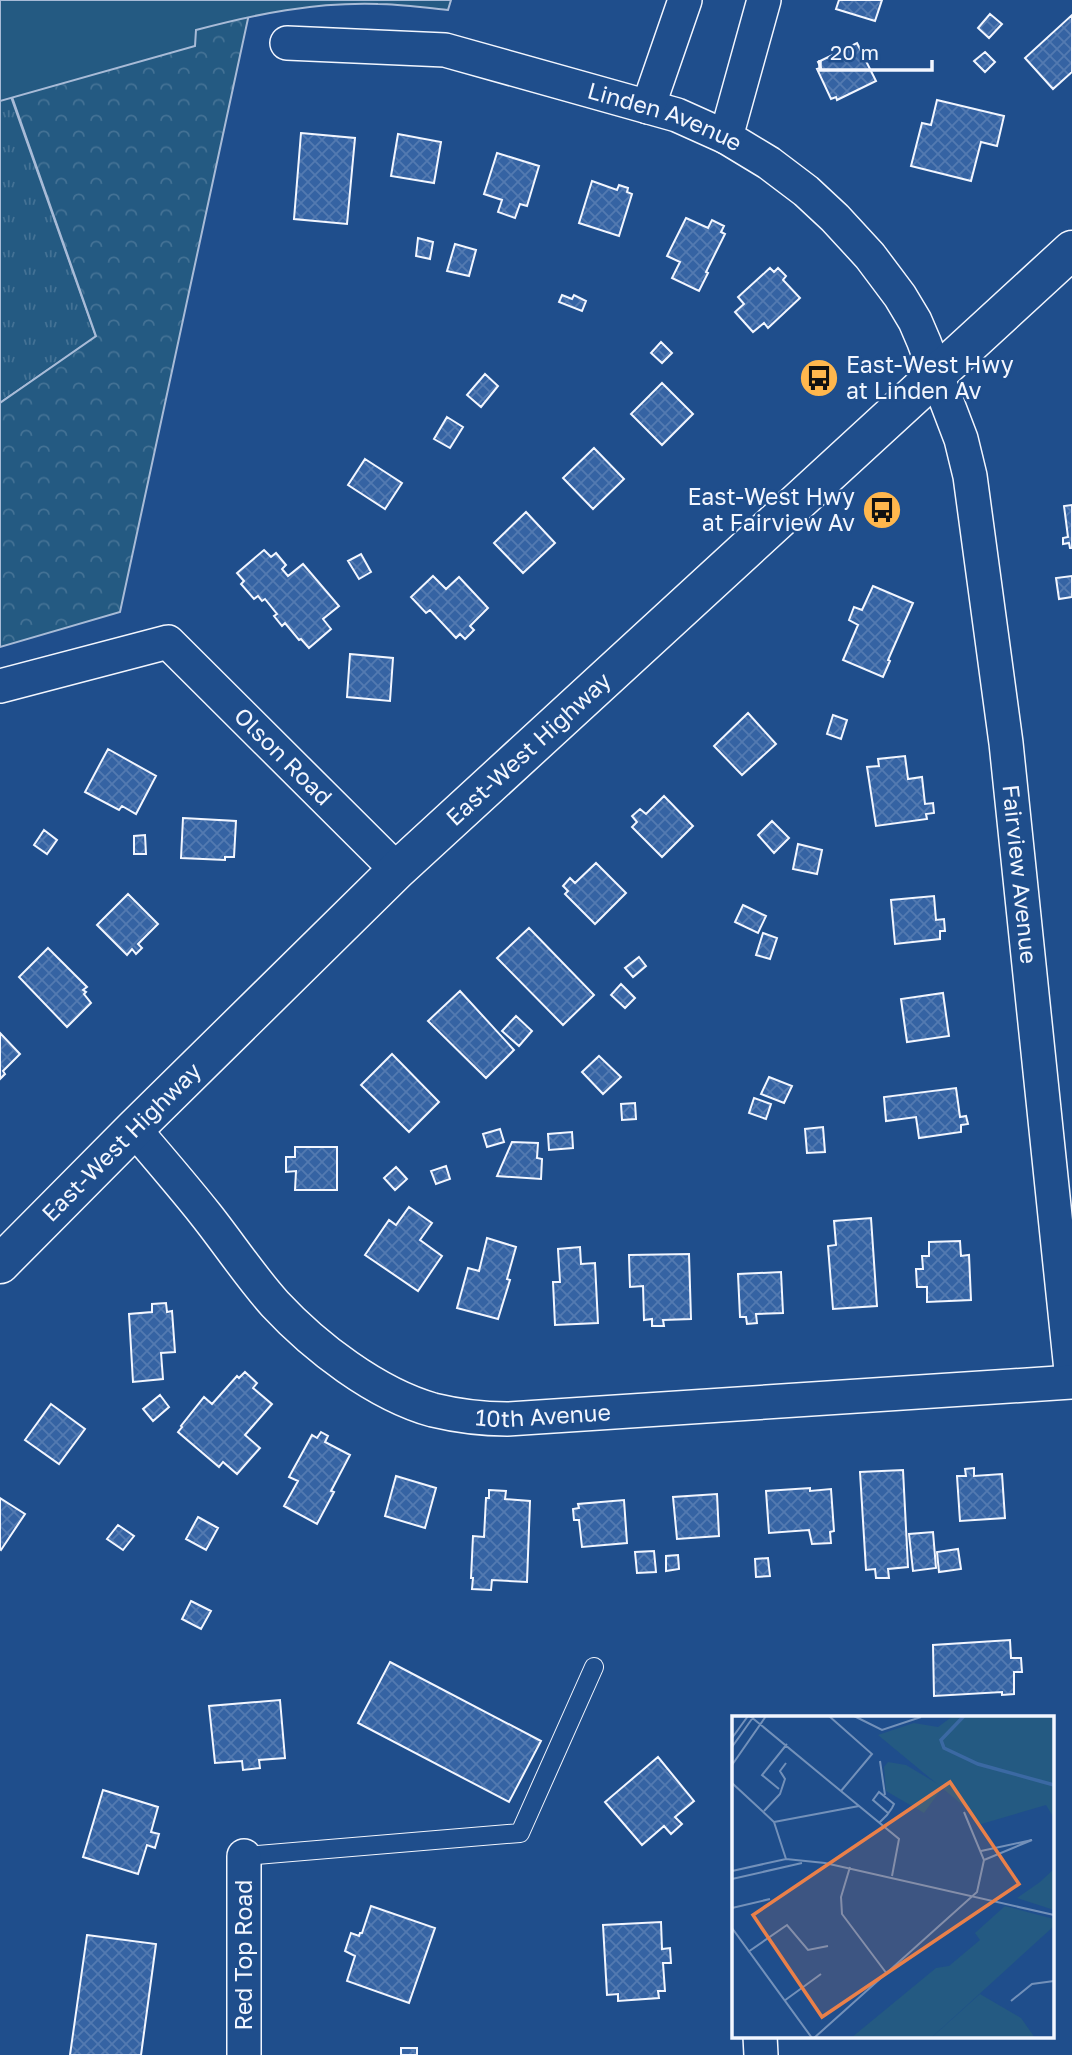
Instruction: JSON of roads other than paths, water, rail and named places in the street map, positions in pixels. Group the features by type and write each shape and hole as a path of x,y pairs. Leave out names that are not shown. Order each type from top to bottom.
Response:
{"main road":[{"name":"East-West Highway","path":"0,1264 397,870 1072,250"}],"street":[{"path":"648,107 685,0"},
{"path":"726,137 764,0"},
{"name":"Linden Avenue","path":"287,43 445,50 677,115 726,137 769,163 806,191 870,256 915,321 937,375"},
{"name":"Fairview Avenue","path":"937,375 961,439 976,517 1006,743 1072,1381"},
{"name":"Olson Road","path":"0,686 168,642 397,870"},
{"name":"10th Avenue","path":"134,1129 274,1303 307,1335 332,1356 383,1388 430,1409 480,1419 507,1419 1072,1381"},
{"name":"Red Top Road","path":"244,1856 244,2055"}],"lane":[{"path":"244,1856 520,1833 594,1667"}],"place":[{"name":"East-West Hwy at Linden Av","path":"819,378"},
{"name":"East-West Hwy at Fairview Av","path":"882,510"}]}
